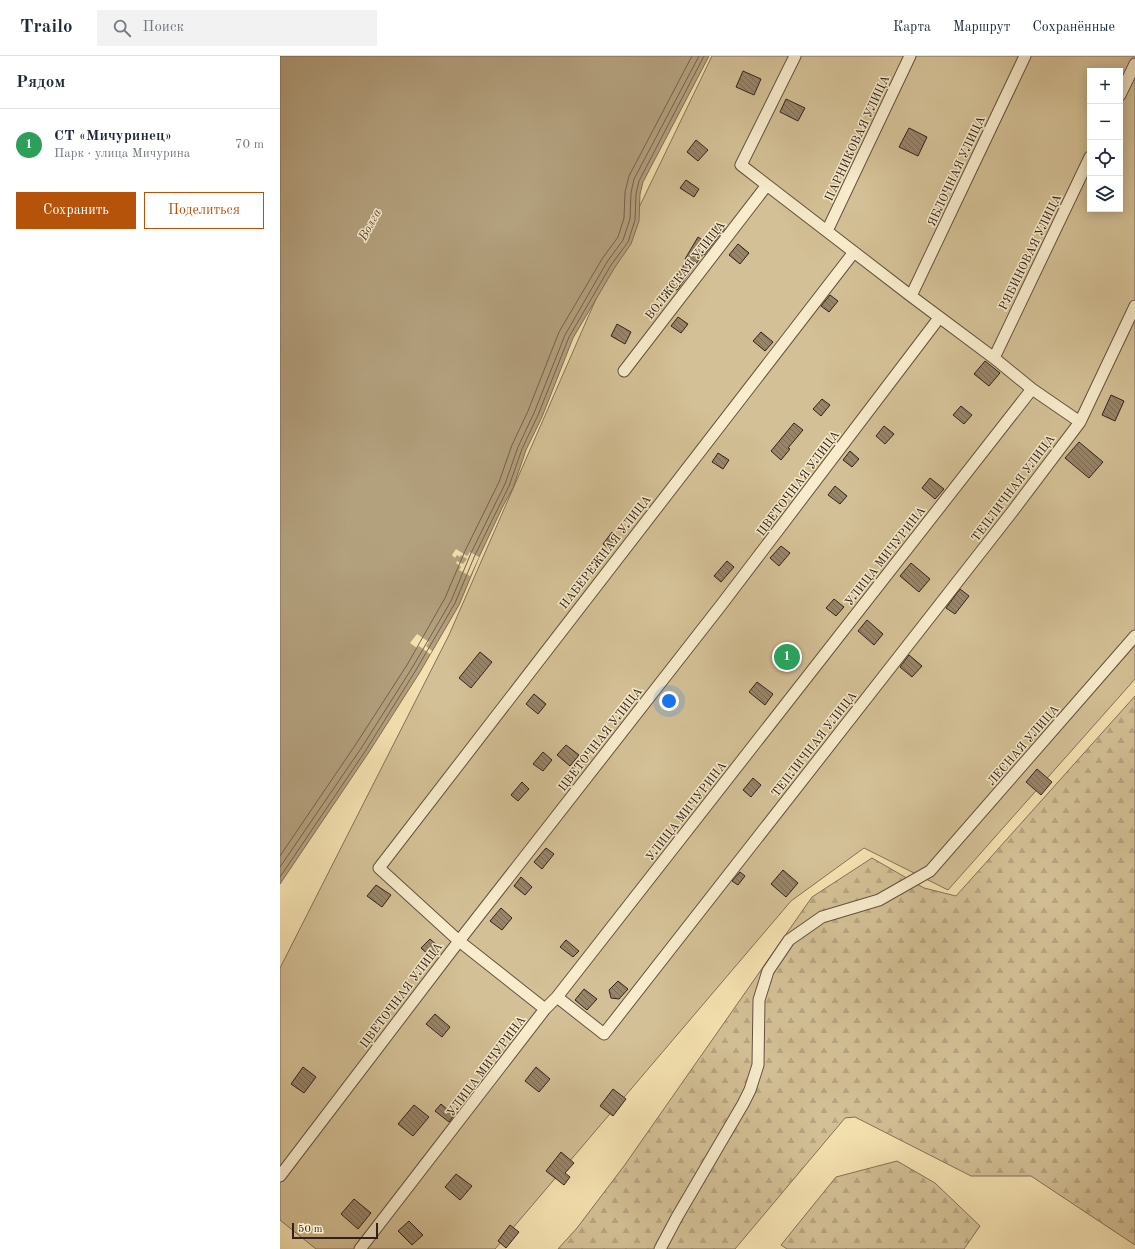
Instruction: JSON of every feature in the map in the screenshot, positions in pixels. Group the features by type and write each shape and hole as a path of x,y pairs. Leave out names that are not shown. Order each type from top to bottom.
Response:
{"street":[{"path":"794,56 741,165 994,358 1032,389 1080,422 1135,306"},
{"name":"ПАРНИКОВАЯ УЛИЦА","path":"827,231 910,56"},
{"name":"ЯБЛОЧНАЯ УЛИЦА","path":"911,296 1025,56"},
{"path":"1123,89 1135,64"},
{"name":"РЯБИНОВАЯ УЛИЦА","path":"994,358 1087,163"},
{"name":"ВОЛЖСКАЯ УЛИЦА","path":"624,371 767,185"},
{"name":"НАБЕРЕЖНАЯ УЛИЦА","path":"459,941 379,868 854,252"},
{"name":"ЦВЕТОЧНАЯ УЛИЦА","path":"280,1176 459,941 722,604 940,318"},
{"name":"УЛИЦА МИЧУРИНА","path":"360,1249 545,1009 557,997 1032,389"},
{"name":"ТЕПЛИЧНАЯ УЛИЦА","path":"557,997 604,1034 1080,422"},
{"name":"ЛЕСНАЯ УЛИЦА","path":"660,1249 750,1090 758,1064 758,1000 768,971 789,940 822,917 879,900 930,871 1135,636"},
{"path":"459,941 545,1009"}],"green space":[{"path":"712,56 1135,56 1135,679 948,890 864,848 791,901 495,1249 316,1249 280,1220 280,968 449,635 606,276"},
{"path":"1135,696 1135,1245 1031,1176 971,1176 855,1117 845,1118 735,1249 558,1249 577,1228 624,1166 812,897 872,858 924,888 956,896"},
{"path":"897,1161 935,1183 980,1226 964,1249 787,1249 781,1245 836,1177"}],"water":[{"name":"Волга","path":"280,56 709,56 643,182 640,194 639,221 631,244 615,267 573,338 542,417 526,450 513,488 479,557 459,605 420,672 369,752 280,884"}],"pier":[{"path":"456,549 467,556 470,552 479,557 470,576 459,570 461,567 456,563 457,561 463,564 467,559 461,555 460,557 457,555 455,558 452,555"},
{"path":"417,634 429,642 426,646 432,651 430,654 419,646 417,648 410,643"}],"building":[{"path":"743,71 761,79 754,95 736,87"},
{"path":"786,99 805,108 798,121 780,112"},
{"path":"909,128 927,137 918,156 899,147"},
{"path":"696,140 708,150 698,161 687,152"},
{"path":"686,180 699,189 694,197 680,188"},
{"path":"718,223 725,228 704,255 703,254 677,290 670,286 687,261 685,259 698,237 704,241"},
{"path":"738,244 749,253 740,264 729,255"},
{"path":"830,295 838,301 829,312 821,306"},
{"path":"678,317 688,324 681,333 671,326"},
{"path":"617,324 631,332 625,344 611,336"},
{"path":"761,332 773,342 765,351 753,341"},
{"path":"985,361 1000,373 989,386 974,374"},
{"path":"1111,395 1124,401 1115,421 1102,415"},
{"path":"822,399 830,405 821,416 813,409"},
{"path":"961,406 972,415 964,424 953,415"},
{"path":"794,423 803,430 788,448 790,449 781,460 771,451"},
{"path":"884,426 894,434 885,444 876,436"},
{"path":"1079,442 1103,462 1089,478 1065,458"},
{"path":"850,451 859,459 852,467 843,460"},
{"path":"718,453 729,460 723,469 712,462"},
{"path":"930,478 944,489 935,499 922,488"},
{"path":"835,486 847,496 840,504 828,495"},
{"path":"612,532 620,538 611,550 603,544"},
{"path":"781,546 790,553 779,566 770,558"},
{"path":"727,561 734,567 721,582 714,576"},
{"path":"911,563 930,579 919,592 900,576"},
{"path":"960,589 969,596 955,614 946,608"},
{"path":"834,599 844,607 836,616 826,608"},
{"path":"867,620 883,634 874,645 858,631"},
{"path":"480,652 492,662 471,688 459,678"},
{"path":"909,655 922,666 912,677 900,667"},
{"path":"757,682 773,694 765,705 749,692"},
{"path":"534,694 546,704 538,714 526,704"},
{"path":"566,745 579,755 570,766 557,755"},
{"path":"543,752 552,760 543,771 533,764"},
{"path":"1037,769 1052,782 1041,795 1026,782"},
{"path":"753,778 761,785 751,797 743,790"},
{"path":"522,782 529,789 518,801 511,795"},
{"path":"546,848 554,854 542,869 534,862"},
{"path":"783,870 798,883 786,897 771,884"},
{"path":"740,872 745,876 738,885 732,881"},
{"path":"521,877 532,887 525,895 514,886"},
{"path":"376,885 391,895 382,907 367,896"},
{"path":"501,908 512,918 502,930 490,921"},
{"path":"430,939 440,948 431,957 421,948"},
{"path":"566,940 579,951 573,957 560,947"},
{"path":"618,981 628,989 619,999 611,998 609,990"},
{"path":"584,989 597,999 587,1010 575,1000"},
{"path":"435,1014 450,1027 442,1037 426,1024"},
{"path":"303,1067 316,1077 304,1093 291,1084"},
{"path":"536,1067 550,1079 539,1092 525,1081"},
{"path":"613,1089 626,1099 613,1116 600,1106"},
{"path":"441,1104 454,1115 449,1122 435,1111"},
{"path":"414,1105 429,1117 413,1136 398,1124"},
{"path":"561,1152 574,1163 565,1173 570,1177 564,1185 546,1171"},
{"path":"456,1174 472,1186 460,1200 445,1187"},
{"path":"354,1199 371,1213 358,1229 341,1214"},
{"path":"409,1221 423,1235 412,1245 398,1231"},
{"path":"510,1225 519,1232 506,1248 498,1241"}],"place":[{"name":"СТ «Мичуринец»","path":"787,657"}]}
